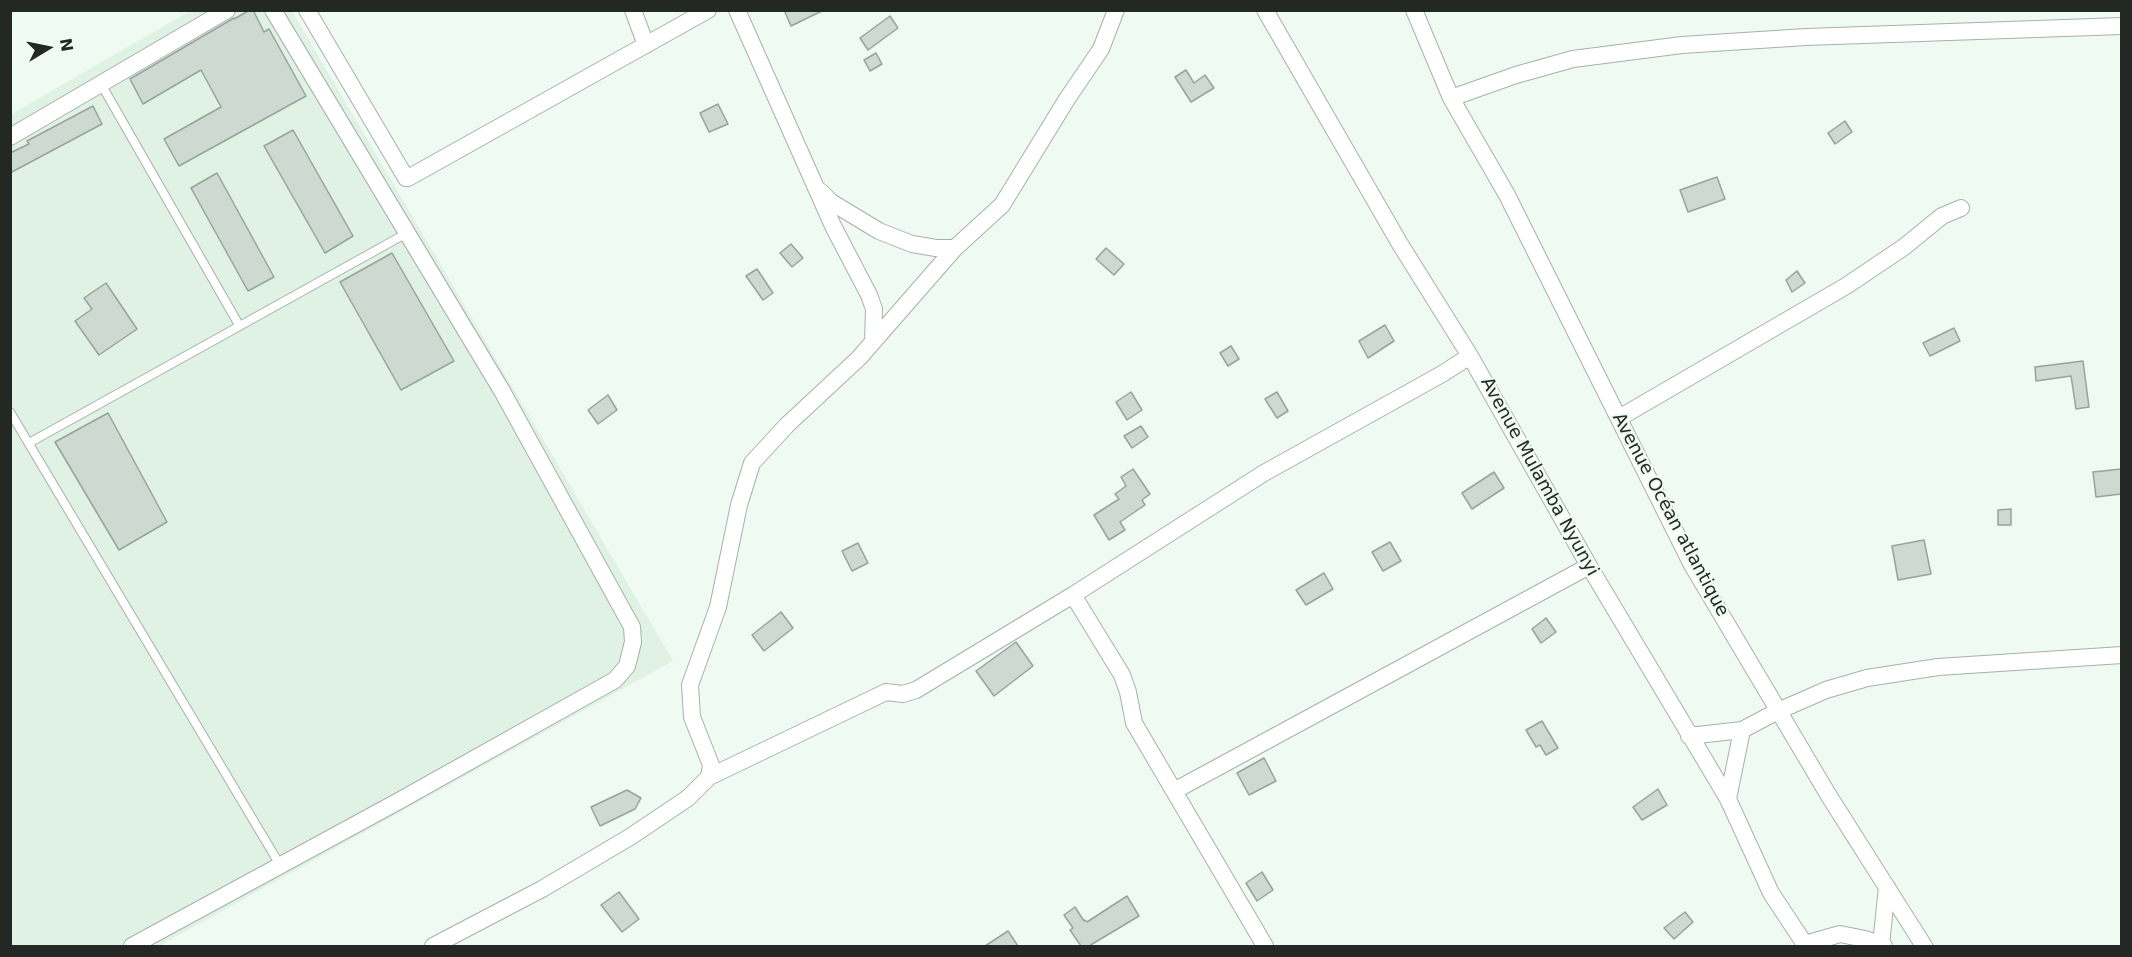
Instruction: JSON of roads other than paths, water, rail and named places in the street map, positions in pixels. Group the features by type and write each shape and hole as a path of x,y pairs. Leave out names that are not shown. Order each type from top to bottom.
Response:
{"street":[{"path":"10,137 227,10"},
{"path":"132,946 615,680 627,666 633,642 632,627 502,392 273,10"},
{"path":"307,10 406,178 708,10"},
{"path":"633,10 646,45"},
{"path":"737,10 833,226 869,295 874,309 873,342"},
{"path":"709,777 711,765 692,717 690,686 718,607 738,505 752,463 787,425 859,358 955,248 1002,205 1067,99 1101,49 1116,10"},
{"name":"Avenue Mulamba Nyunyi","path":"1265,10 1400,244 1470,356 1589,566 1728,799 1771,893 1805,945"},
{"name":"Avenue Océan atlantique","path":"1413,10 1451,98 1507,195 1692,565 1778,711 1924,946"},
{"path":"1451,98 1516,75 1573,59 1682,45 2121,26"},
{"path":"818,188 831,202 879,231 912,244 955,248"},
{"path":"1619,418 1846,286 1904,247 1942,216 1961,208"},
{"path":"433,946 542,889 630,837 688,798 709,777 886,692 903,693 916,690 1073,595 1264,473 1442,374 1470,356"},
{"path":"1173,790 1589,566"},
{"path":"1073,595 1122,675 1134,723 1265,946"},
{"path":"1689,736 1742,730 1826,690 1867,678 1938,667 2121,655"},
{"path":"1728,799 1742,730"},
{"path":"1805,945 1840,934 1865,939 1883,946 1887,887"}],"lane":[{"path":"101,84 239,325"},
{"path":"29,443 407,233"},
{"path":"10,412 280,866"}]}
